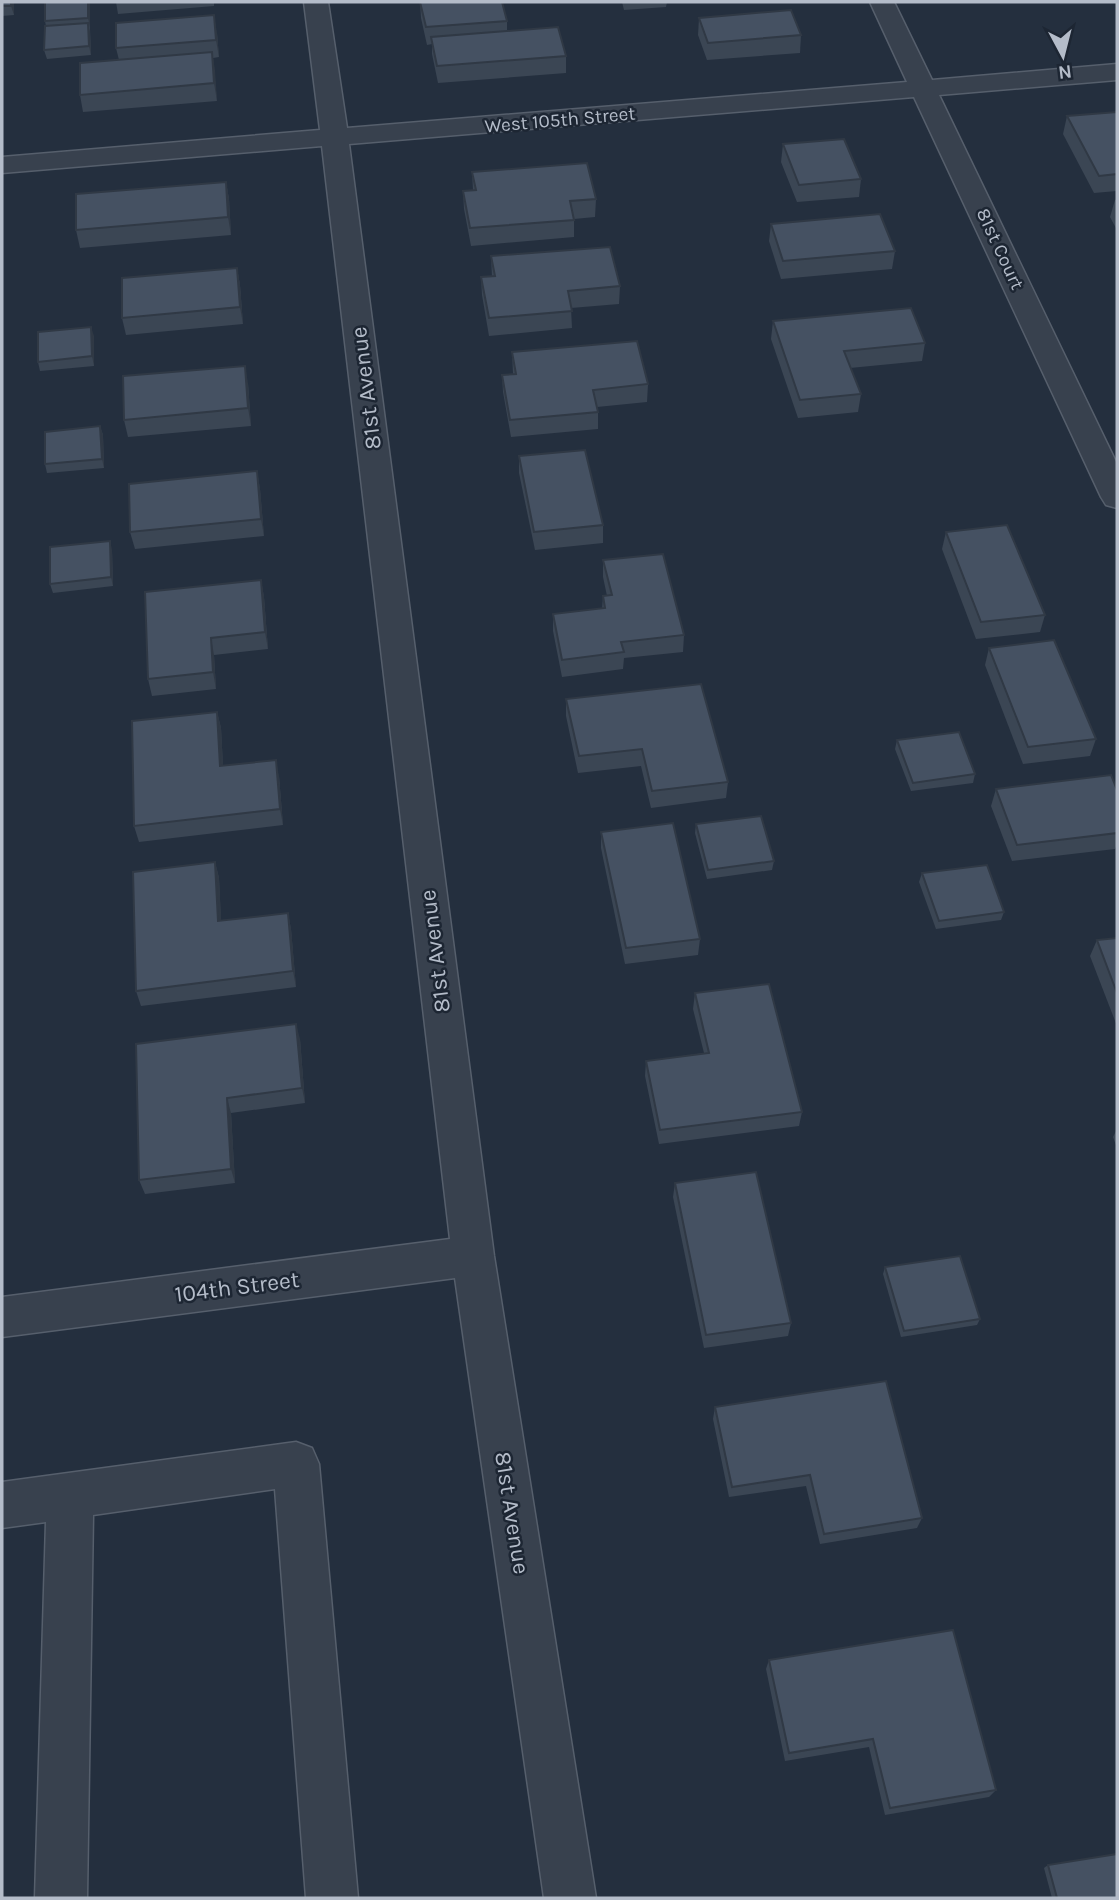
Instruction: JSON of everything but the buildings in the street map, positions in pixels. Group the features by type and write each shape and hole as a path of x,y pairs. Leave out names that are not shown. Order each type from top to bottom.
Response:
{"street":[{"name":"81st Avenue","path":"316,2 472,1256 570,1898"},
{"name":"81st Court","path":"882,2 1117,497"},
{"name":"West 105th Street","path":"2,165 1117,72"},
{"name":"104th Street","path":"2,1317 472,1256"},
{"path":"2,1505 296,1464 332,1898"},
{"path":"61,1898 70,1496"}]}
